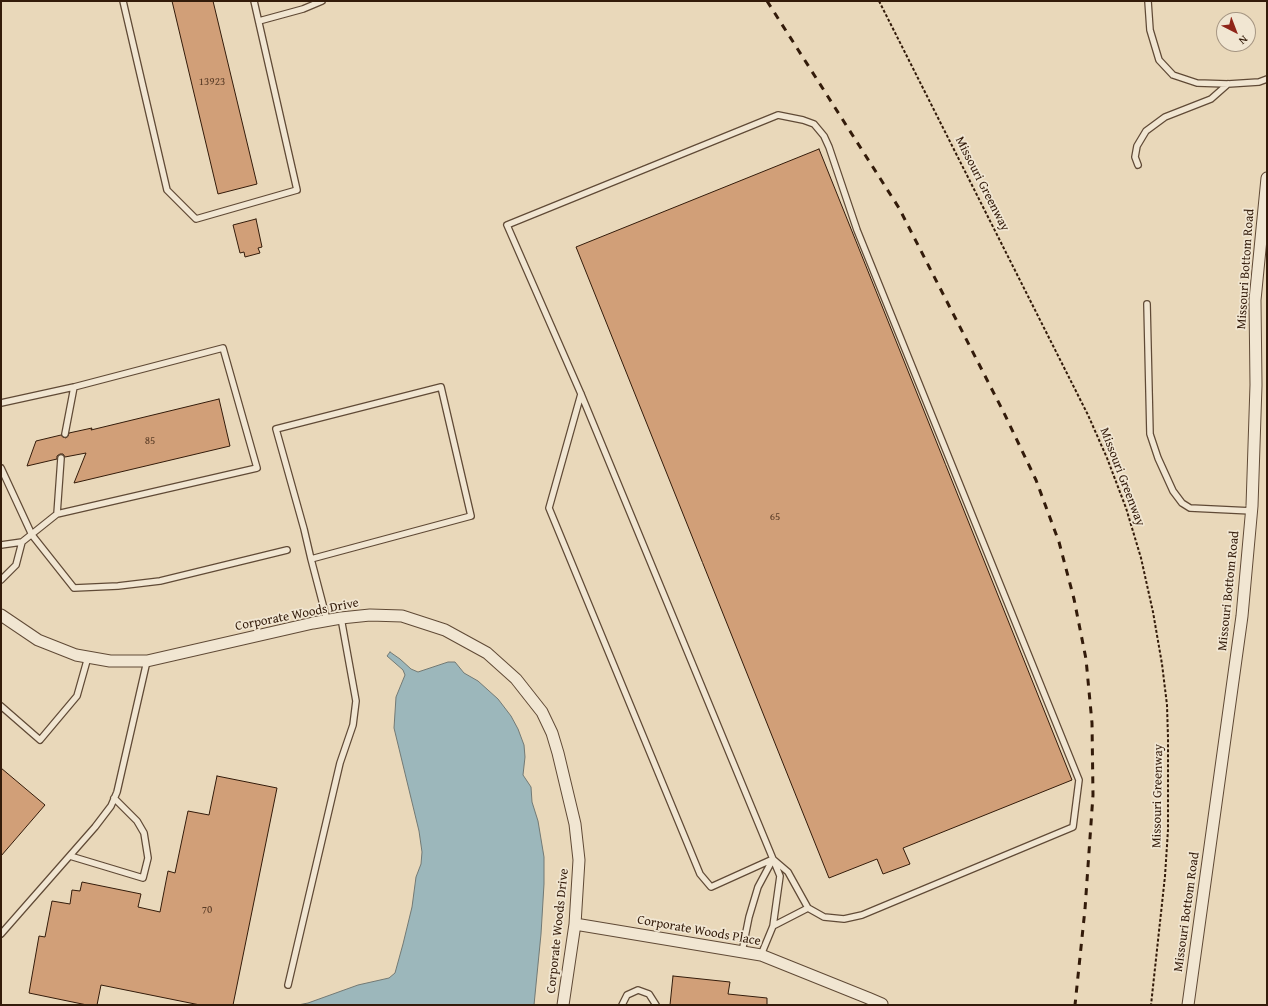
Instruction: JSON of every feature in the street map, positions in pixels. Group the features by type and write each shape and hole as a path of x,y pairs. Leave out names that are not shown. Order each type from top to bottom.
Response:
{"street":[{"name":"Missouri Bottom Road","path":"1188,1005 1241,624 1252,511 1256,385 1255,300 1267,178"},
{"name":"Corporate Woods Drive","path":"1,615 38,640 76,655 110,661 147,661 328,620 370,615 402,616 445,630 487,653 516,679 542,712 552,733 558,753 575,824 580,860 575,924 563,1005"},
{"name":"Corporate Woods Place","path":"575,924 761,955 868,998 881,1005"}],"lane":[{"path":"123,1 167,190 196,219 296,190 254,1"},
{"path":"259,21 303,9 322,1"},
{"path":"1148,1 1150,30 1159,60 1173,75 1197,83 1228,84 1259,82 1267,79"},
{"path":"1138,165 1135,158 1137,146 1146,131 1165,117 1211,99 1228,84"},
{"path":"761,955 773,926 780,876 581,394 507,225 778,115 803,120 814,124 824,136 829,147 857,230 1080,780 1073,827 862,915 844,919 824,917 808,908 788,872 773,859"},
{"path":"1148,304 1150,434 1158,458 1173,491 1182,503 1190,508 1252,511"},
{"path":"1,402 74,387 223,348 257,468 57,514 22,542 1,545"},
{"path":"65,434 74,387"},
{"path":"311,558 471,516 441,387 276,429 311,558 328,620"},
{"path":"581,394 549,508 555,523 700,874 711,887 773,859"},
{"path":"57,514 61,458"},
{"path":"1,468 32,535 74,588 118,586 160,581 288,550"},
{"path":"1,580 16,565 22,542"},
{"path":"288,984 340,763 353,725 356,701 341,618"},
{"path":"1,706 40,740 78,696 88,657"},
{"path":"1,934 70,856 111,806 147,661"},
{"path":"70,856 143,878 148,858 144,833 137,822 114,798"},
{"path":"742,952 749,917 758,887 773,859"},
{"path":"773,926 808,908"},
{"path":"622,1005 627,995 638,990 649,994 656,1005"}],"path":[{"name":"Missouri Greenway","path":"879,1 1088,415 1107,458 1126,508 1141,558 1153,612 1162,664 1168,738 1168,830 1165,876 1151,1005"}],"water":[{"path":"390,652 411,669 418,672 448,662 455,662 464,673 478,681 498,699 511,716 518,729 524,745 525,757 523,775 531,787 532,802 538,821 544,857 541,934 534,1005 298,1005 308,1003 358,985 389,978 395,973 403,944 412,907 416,877 421,864 422,852 419,831 394,728 396,697 405,675 403,670 387,656"}],"building":[{"path":"172,1 213,1 257,184 218,194"},
{"path":"819,149 1072,780 903,848 910,864 883,874 877,859 829,878 576,247"},
{"path":"256,219 262,247 258,248 260,253 245,257 244,252 240,253 233,225"},
{"path":"219,399 230,446 74,483 86,453 65,457 63,454 60,454 57,456 57,459 27,466 36,441 61,435 66,438 69,433 92,428 91,430"},
{"path":"1,768 45,805 1,856"},
{"path":"217,776 277,788 233,1005 200,1005 101,985 97,1005 87,1005 29,993 39,936 45,937 52,901 70,904 72,890 80,891 82,882 141,894 138,907 160,912 168,871 175,873 188,811 209,815"},
{"path":"673,976 730,982 728,994 767,998 767,1005 670,1005"}],"railway":[{"path":"767,1 899,208 1004,413 1036,480 1059,542 1074,599 1086,659 1092,723 1093,795 1085,909 1075,1005"}]}
